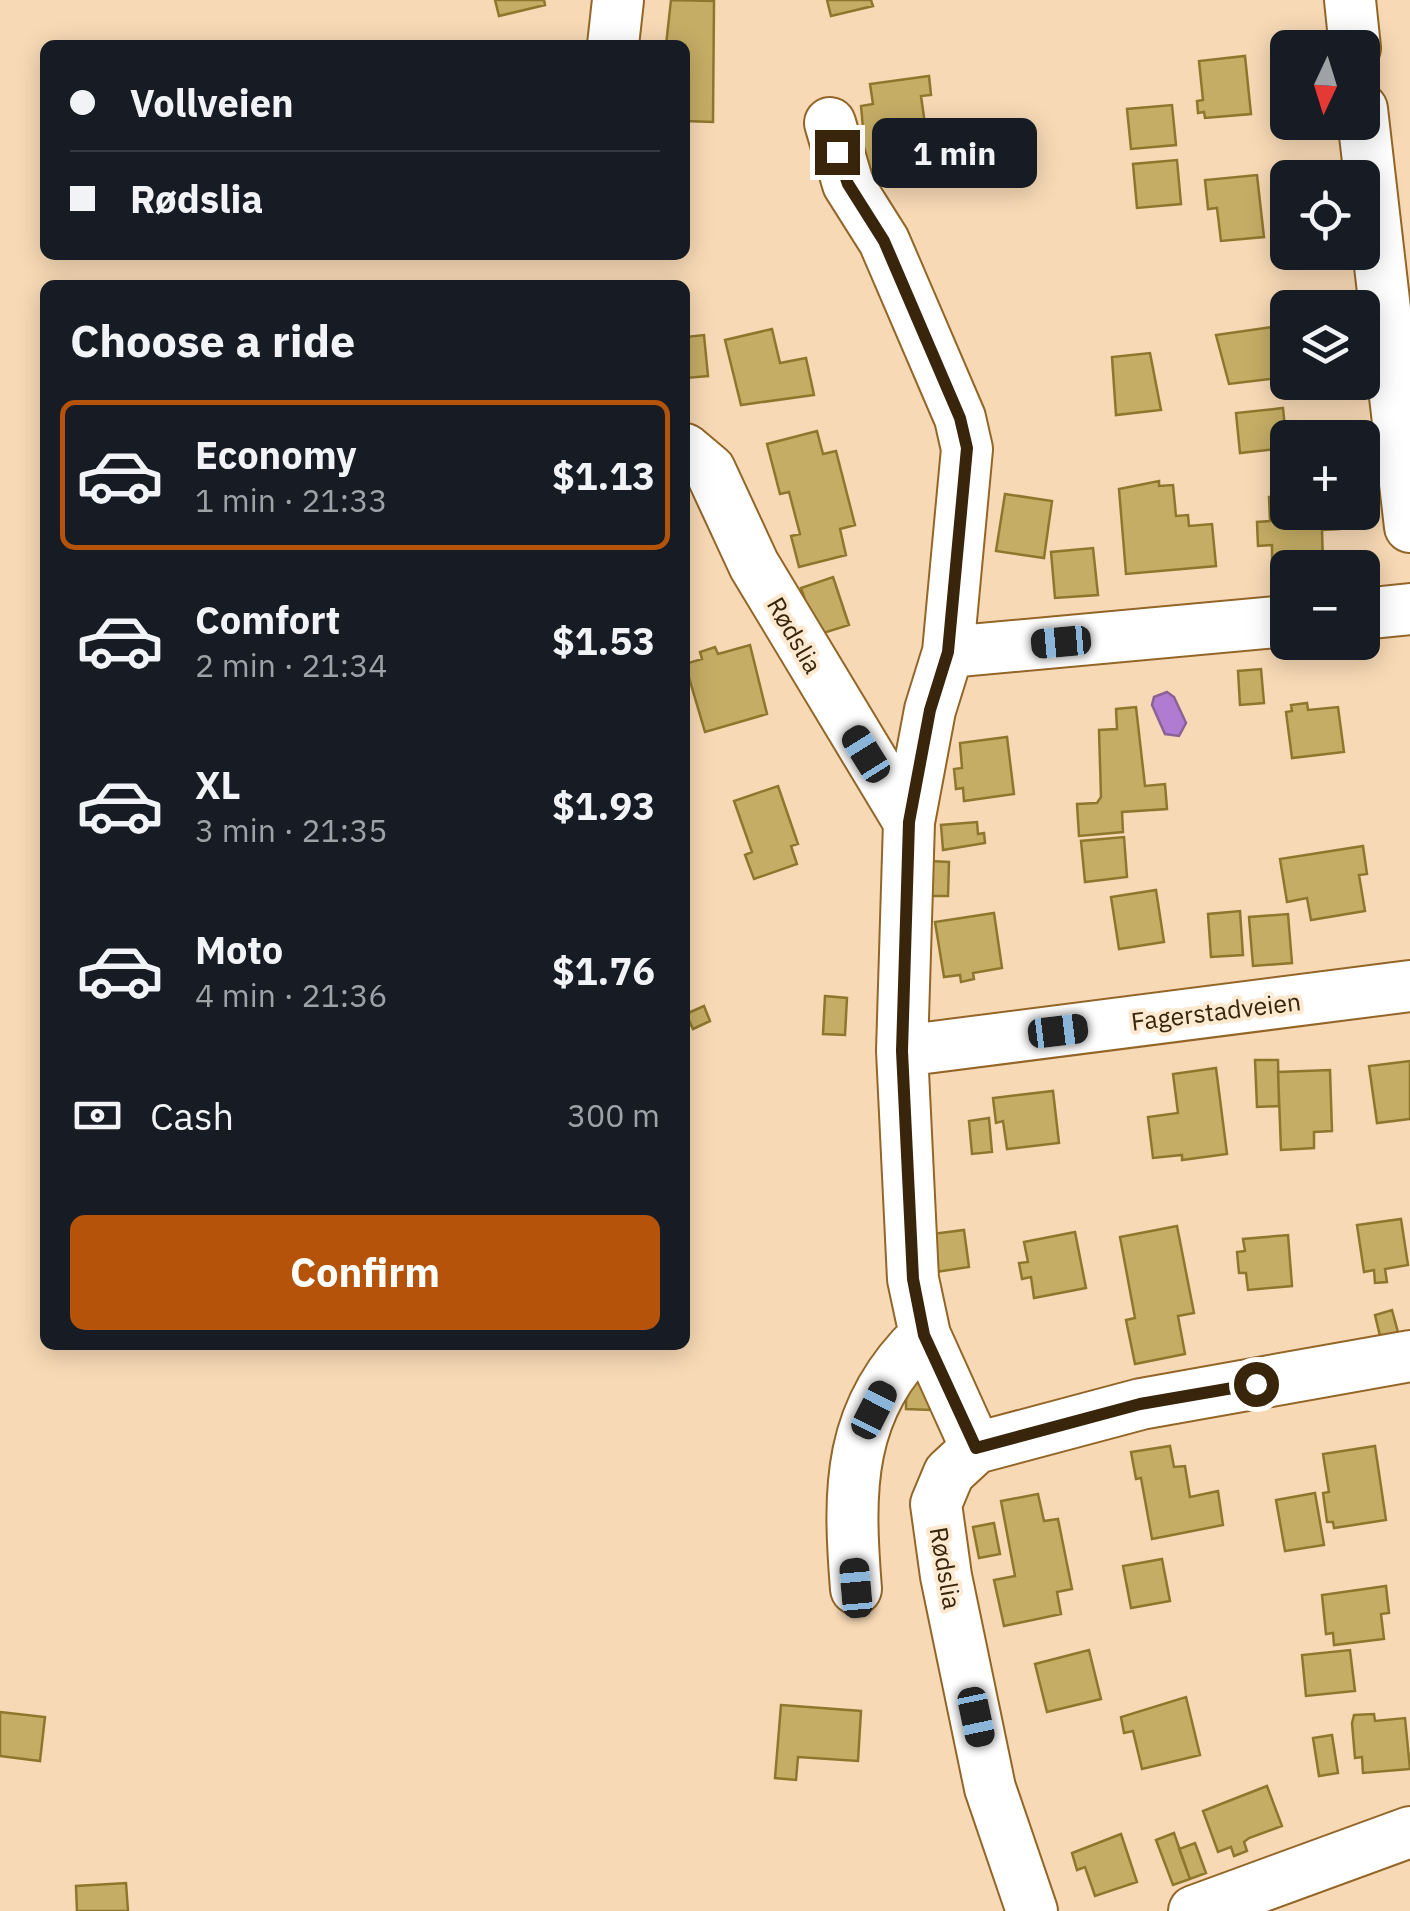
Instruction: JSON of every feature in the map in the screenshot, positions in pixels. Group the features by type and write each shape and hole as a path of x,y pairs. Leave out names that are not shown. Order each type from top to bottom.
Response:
{"street":[{"path":"614,40 618,0"},
{"path":"1350,0 1354,30"},
{"path":"830,123 848,184 884,241 960,418 967,448 948,652 930,710 909,822 902,1051 913,1279 924,1335 976,1448 1140,1404 1410,1356"},
{"path":"1366,140 1410,527"},
{"name":"Rødslia","path":"690,453 710,470 754,565 909,822"},
{"path":"1380,612 1410,610"},
{"path":"948,652 1270,623"},
{"name":"Fagerstadveien","path":"902,1051 1410,986"},
{"path":"856,1588 849,1506 860,1436 900,1358 924,1335"},
{"name":"Rødslia","path":"976,1448 949,1473 936,1504 946,1576 990,1788 1032,1911"},
{"path":"1194,1911 1410,1832"}],"shaded area":[{"path":"1167,692 1174,697 1186,723 1179,736 1165,734 1152,705 1154,697"}],"building":[{"path":"495,0 544,0 545,5 499,16"},
{"path":"671,0 714,1 713,122 690,121 690,40 667,40"},
{"path":"827,0 871,0 873,6 831,16"},
{"path":"1245,56 1251,114 1205,118 1204,112 1198,113 1197,101 1203,100 1199,61"},
{"path":"929,76 931,95 921,96 926,131 879,137 883,168 857,171 852,129 863,128 861,106 873,104 870,84"},
{"path":"1172,105 1176,145 1131,149 1127,109"},
{"path":"1177,160 1181,204 1137,208 1133,164"},
{"path":"1257,175 1264,237 1221,241 1217,208 1208,209 1205,180"},
{"path":"1270,327 1270,379 1229,384 1216,335"},
{"path":"772,329 780,363 806,358 814,395 741,405 725,340"},
{"path":"704,335 708,376 690,378 690,336"},
{"path":"1150,353 1161,410 1116,415 1112,357"},
{"path":"1283,408 1284,420 1270,420 1270,450 1240,453 1236,413"},
{"path":"817,431 823,454 836,451 855,525 840,529 846,555 799,567 791,536 800,534 789,492 780,494 767,444"},
{"path":"1159,481 1159,486 1173,485 1176,516 1188,515 1189,526 1212,524 1216,566 1126,574 1119,489"},
{"path":"1005,494 1052,501 1044,558 996,551"},
{"path":"1270,521 1270,530 1322,530 1323,550 1272,550 1272,545 1258,546 1257,522"},
{"path":"1093,548 1098,595 1055,598 1051,552"},
{"path":"833,577 849,625 817,635 801,588"},
{"path":"750,645 767,714 705,732 690,681 690,663 702,659 700,652 715,647 718,654"},
{"path":"1261,669 1264,703 1240,705 1238,671"},
{"path":"1307,703 1308,710 1338,707 1344,752 1292,758 1286,712 1292,711 1291,705"},
{"path":"1136,707 1145,786 1165,784 1167,809 1122,812 1123,832 1079,836 1077,804 1097,803 1101,797 1099,730 1117,729 1116,709"},
{"path":"1007,737 1014,794 964,801 963,788 956,789 954,769 962,768 960,743"},
{"path":"778,786 798,844 791,846 797,864 754,879 745,855 752,852 734,801"},
{"path":"977,822 978,834 984,833 985,843 943,850 941,825"},
{"path":"1124,837 1127,877 1085,882 1081,841"},
{"path":"1363,846 1367,874 1359,875 1365,911 1311,920 1307,898 1287,902 1280,859"},
{"path":"929,861 949,862 948,896 928,896"},
{"path":"1156,890 1164,942 1119,949 1111,897"},
{"path":"1240,911 1243,955 1211,957 1208,914"},
{"path":"994,913 1002,968 973,973 974,979 961,982 960,975 944,977 935,922"},
{"path":"1288,914 1292,963 1253,966 1249,917"},
{"path":"825,996 847,998 845,1035 823,1034"},
{"path":"704,1006 710,1021 693,1029 690,1012"},
{"path":"1255,1060 1278,1060 1279,1106 1257,1107"},
{"path":"1410,1061 1410,1119 1377,1123 1369,1066"},
{"path":"1216,1068 1227,1154 1182,1160 1182,1155 1153,1158 1148,1117 1178,1113 1173,1074"},
{"path":"1330,1070 1332,1131 1314,1132 1314,1148 1281,1150 1278,1072"},
{"path":"1053,1091 1059,1143 1007,1149 1003,1121 996,1123 993,1098"},
{"path":"989,1118 992,1152 972,1154 969,1121"},
{"path":"1401,1219 1408,1265 1385,1269 1387,1282 1375,1283 1374,1270 1364,1272 1357,1225"},
{"path":"1177,1226 1194,1313 1178,1316 1185,1354 1135,1364 1126,1320 1135,1318 1120,1237"},
{"path":"964,1230 969,1267 929,1273 924,1235"},
{"path":"1075,1232 1086,1288 1034,1298 1031,1277 1022,1279 1019,1263 1028,1262 1024,1242"},
{"path":"1288,1235 1292,1286 1248,1290 1246,1273 1239,1273 1237,1252 1245,1251 1243,1239"},
{"path":"1392,1310 1399,1336 1381,1340 1375,1315"},
{"path":"906,1374 931,1374 931,1410 906,1409"},
{"path":"1170,1446 1174,1467 1185,1466 1190,1497 1218,1491 1223,1525 1152,1539 1141,1478 1136,1479 1131,1452"},
{"path":"1375,1446 1386,1520 1334,1528 1333,1522 1327,1522 1323,1493 1329,1492 1323,1454"},
{"path":"1315,1493 1324,1545 1285,1551 1276,1500"},
{"path":"1038,1494 1044,1521 1058,1519 1072,1589 1057,1592 1061,1614 1004,1626 994,1580 1015,1576 1001,1501"},
{"path":"994,1523 1000,1554 979,1558 973,1527"},
{"path":"1162,1559 1170,1601 1131,1608 1123,1566"},
{"path":"1386,1586 1389,1613 1381,1614 1384,1639 1334,1645 1333,1633 1326,1634 1322,1595"},
{"path":"1089,1650 1101,1699 1047,1712 1035,1664"},
{"path":"1350,1650 1355,1691 1306,1696 1302,1655"},
{"path":"1186,1697 1200,1755 1142,1769 1133,1731 1124,1733 1121,1717"},
{"path":"781,1705 861,1711 858,1761 798,1757 796,1780 775,1778"},
{"path":"0,1712 45,1717 40,1761 0,1756"},
{"path":"1374,1714 1375,1721 1405,1718 1410,1769 1363,1773 1362,1757 1355,1758 1352,1723 1354,1715"},
{"path":"1332,1735 1338,1773 1319,1776 1313,1738"},
{"path":"1267,1786 1282,1826 1249,1838 1244,1842 1247,1851 1234,1856 1231,1847 1218,1852 1203,1811"},
{"path":"1174,1833 1190,1879 1173,1885 1156,1840"},
{"path":"1121,1834 1137,1882 1095,1896 1085,1867 1077,1870 1072,1853"},
{"path":"1195,1843 1206,1873 1190,1879 1179,1849"},
{"path":"126,1883 128,1911 77,1911 76,1886"}],"route":[{"path":"837,152 848,184 884,241 960,418 967,448 948,652 930,710 920,781 909,822 902,1051 913,1279 924,1335 976,1448 1140,1404 1256,1384"}]}
